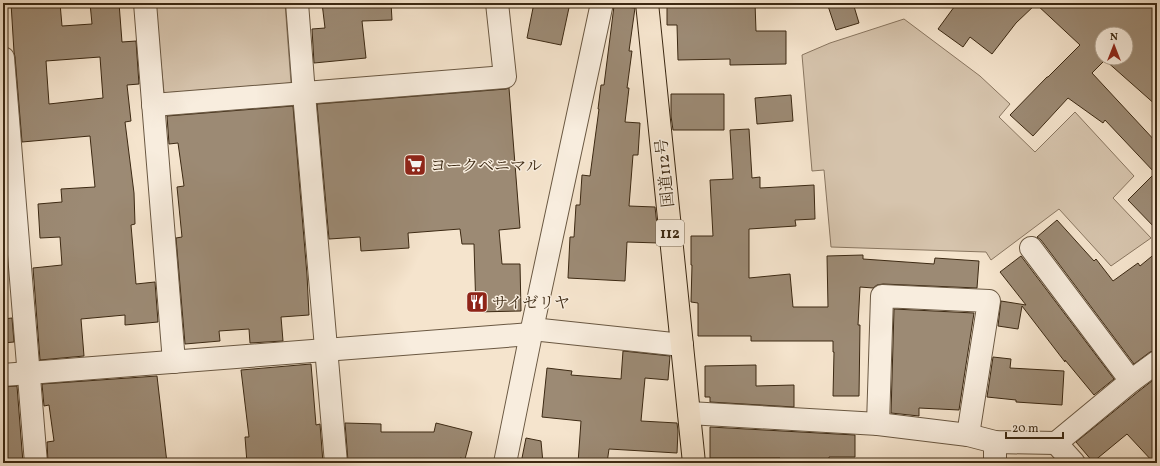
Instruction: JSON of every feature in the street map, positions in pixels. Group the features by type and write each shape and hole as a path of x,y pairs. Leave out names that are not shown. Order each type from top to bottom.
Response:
{"highway":[{"name":"国道112号","path":"647,3 694,463"}],"street":[{"path":"145,3 174,362"},
{"path":"297,3 336,463"},
{"path":"153,105 506,77 497,3"},
{"path":"505,463 602,3"},
{"path":"3,58 36,463"},
{"path":"1031,248 1131,381"},
{"path":"878,424 882,296 989,301 968,435"},
{"path":"3,375 327,351 532,332 682,345"},
{"path":"689,413 878,424 968,435 995,453 1056,443 1131,381 1157,362"},
{"path":"1056,443 1074,463"}],"shaded area":[{"path":"155,3 285,3 291,83 164,93"},
{"path":"904,19 980,76 1010,104 999,117 1035,152 1075,112 1134,176 1113,198 1151,238 1111,266 1059,209 991,260 986,252 831,247 824,170 812,171 802,55 830,43"}],"building":[{"path":"11,3 60,3 62,26 92,24 90,3 119,3 122,42 136,41 139,84 127,85 131,121 125,122 134,193 135,224 131,225 136,284 155,282 158,322 125,325 125,315 81,319 84,356 40,360 33,268 62,265 60,237 40,238 38,204 62,202 61,189 95,187 90,136 22,142","holes":["100,57 103,98 49,104 46,61"]},
{"path":"322,3 391,3 392,20 362,21 366,58 314,63 312,29 325,28"},
{"path":"534,3 570,3 561,45 527,38"},
{"path":"667,3 755,3 756,31 786,31 786,64 730,65 730,59 678,60 677,25 667,25"},
{"path":"827,3 853,3 859,23 836,30"},
{"path":"957,3 1157,3 1157,106 1112,66 1134,66 1134,26 1094,26 1094,66 1099,66 1092,73 1157,143 1157,230 1128,200 1155,173 1105,120 1103,123 1068,98 1033,136 1010,115 1080,45 1036,4 1016,23 992,54 970,37 963,47 938,29"},
{"path":"614,6 635,8 629,51 632,51 627,88 629,88 625,122 640,123 638,155 633,155 629,206 655,207 659,243 627,242 625,281 568,278 570,237 574,237 576,205 580,205 582,175 590,176 601,85 604,85"},
{"name":"ヨークベニマル","path":"509,88 520,228 499,230 502,264 520,264 521,311 476,312 474,244 462,244 460,229 408,233 409,248 361,251 360,237 329,239 317,104"},
{"path":"671,94 724,94 724,130 673,130 671,116"},
{"path":"791,95 793,121 757,124 755,98"},
{"path":"293,106 309,315 281,317 283,341 250,343 249,329 219,331 220,341 185,344 176,238 182,237 177,187 184,186 178,143 169,144 167,116"},
{"path":"749,129 752,178 760,177 760,188 814,185 815,219 795,220 796,226 749,229 749,278 790,274 793,307 828,307 827,256 863,255 863,259 934,264 935,258 979,261 977,288 883,284 877,285 873,288 860,287 858,325 860,325 859,396 833,396 833,341 751,341 751,336 698,336 698,303 691,302 691,236 713,236 710,180 733,179 730,130"},
{"path":"1057,220 1094,261 1096,259 1113,281 1138,263 1140,266 1157,252 1157,350 1150,352 1134,364 1041,240 1037,237"},
{"path":"1021,256 1114,379 1094,395 1065,360 1065,362 1022,306 1018,329 998,326 1001,301 1026,305 1000,272"},
{"path":"894,309 974,313 959,410 919,408 919,416 891,413"},
{"path":"12,318 14,342 3,343 3,319"},
{"path":"623,351 670,356 668,380 645,378 641,421 677,423 677,453 609,449 607,463 578,463 581,421 542,417 547,368 572,371 571,375 621,379"},
{"path":"993,357 1011,359 1010,368 1064,371 1062,405 1016,402 1016,400 987,397"},
{"path":"311,364 316,425 320,424 323,463 247,463 245,437 249,437 241,370"},
{"path":"756,365 756,386 794,385 794,407 710,402 710,397 705,397 705,366"},
{"path":"157,376 167,463 140,463 139,461 119,463 48,463 47,442 54,441 49,405 44,406 42,384"},
{"path":"1157,377 1157,463 1154,463 1127,434 1093,462 1076,442"},
{"path":"17,386 23,463 3,463 3,387"},
{"path":"345,423 381,424 381,432 434,432 436,423 472,432 465,459 460,458 459,463 387,463 348,461"},
{"path":"710,427 855,435 855,457 829,457 829,460 710,458"},
{"path":"526,438 541,441 543,463 521,463"}],"place":[{"name":"ヨークベニマル","path":"415,165"},
{"name":"サイゼリヤ","path":"477,302"}]}
